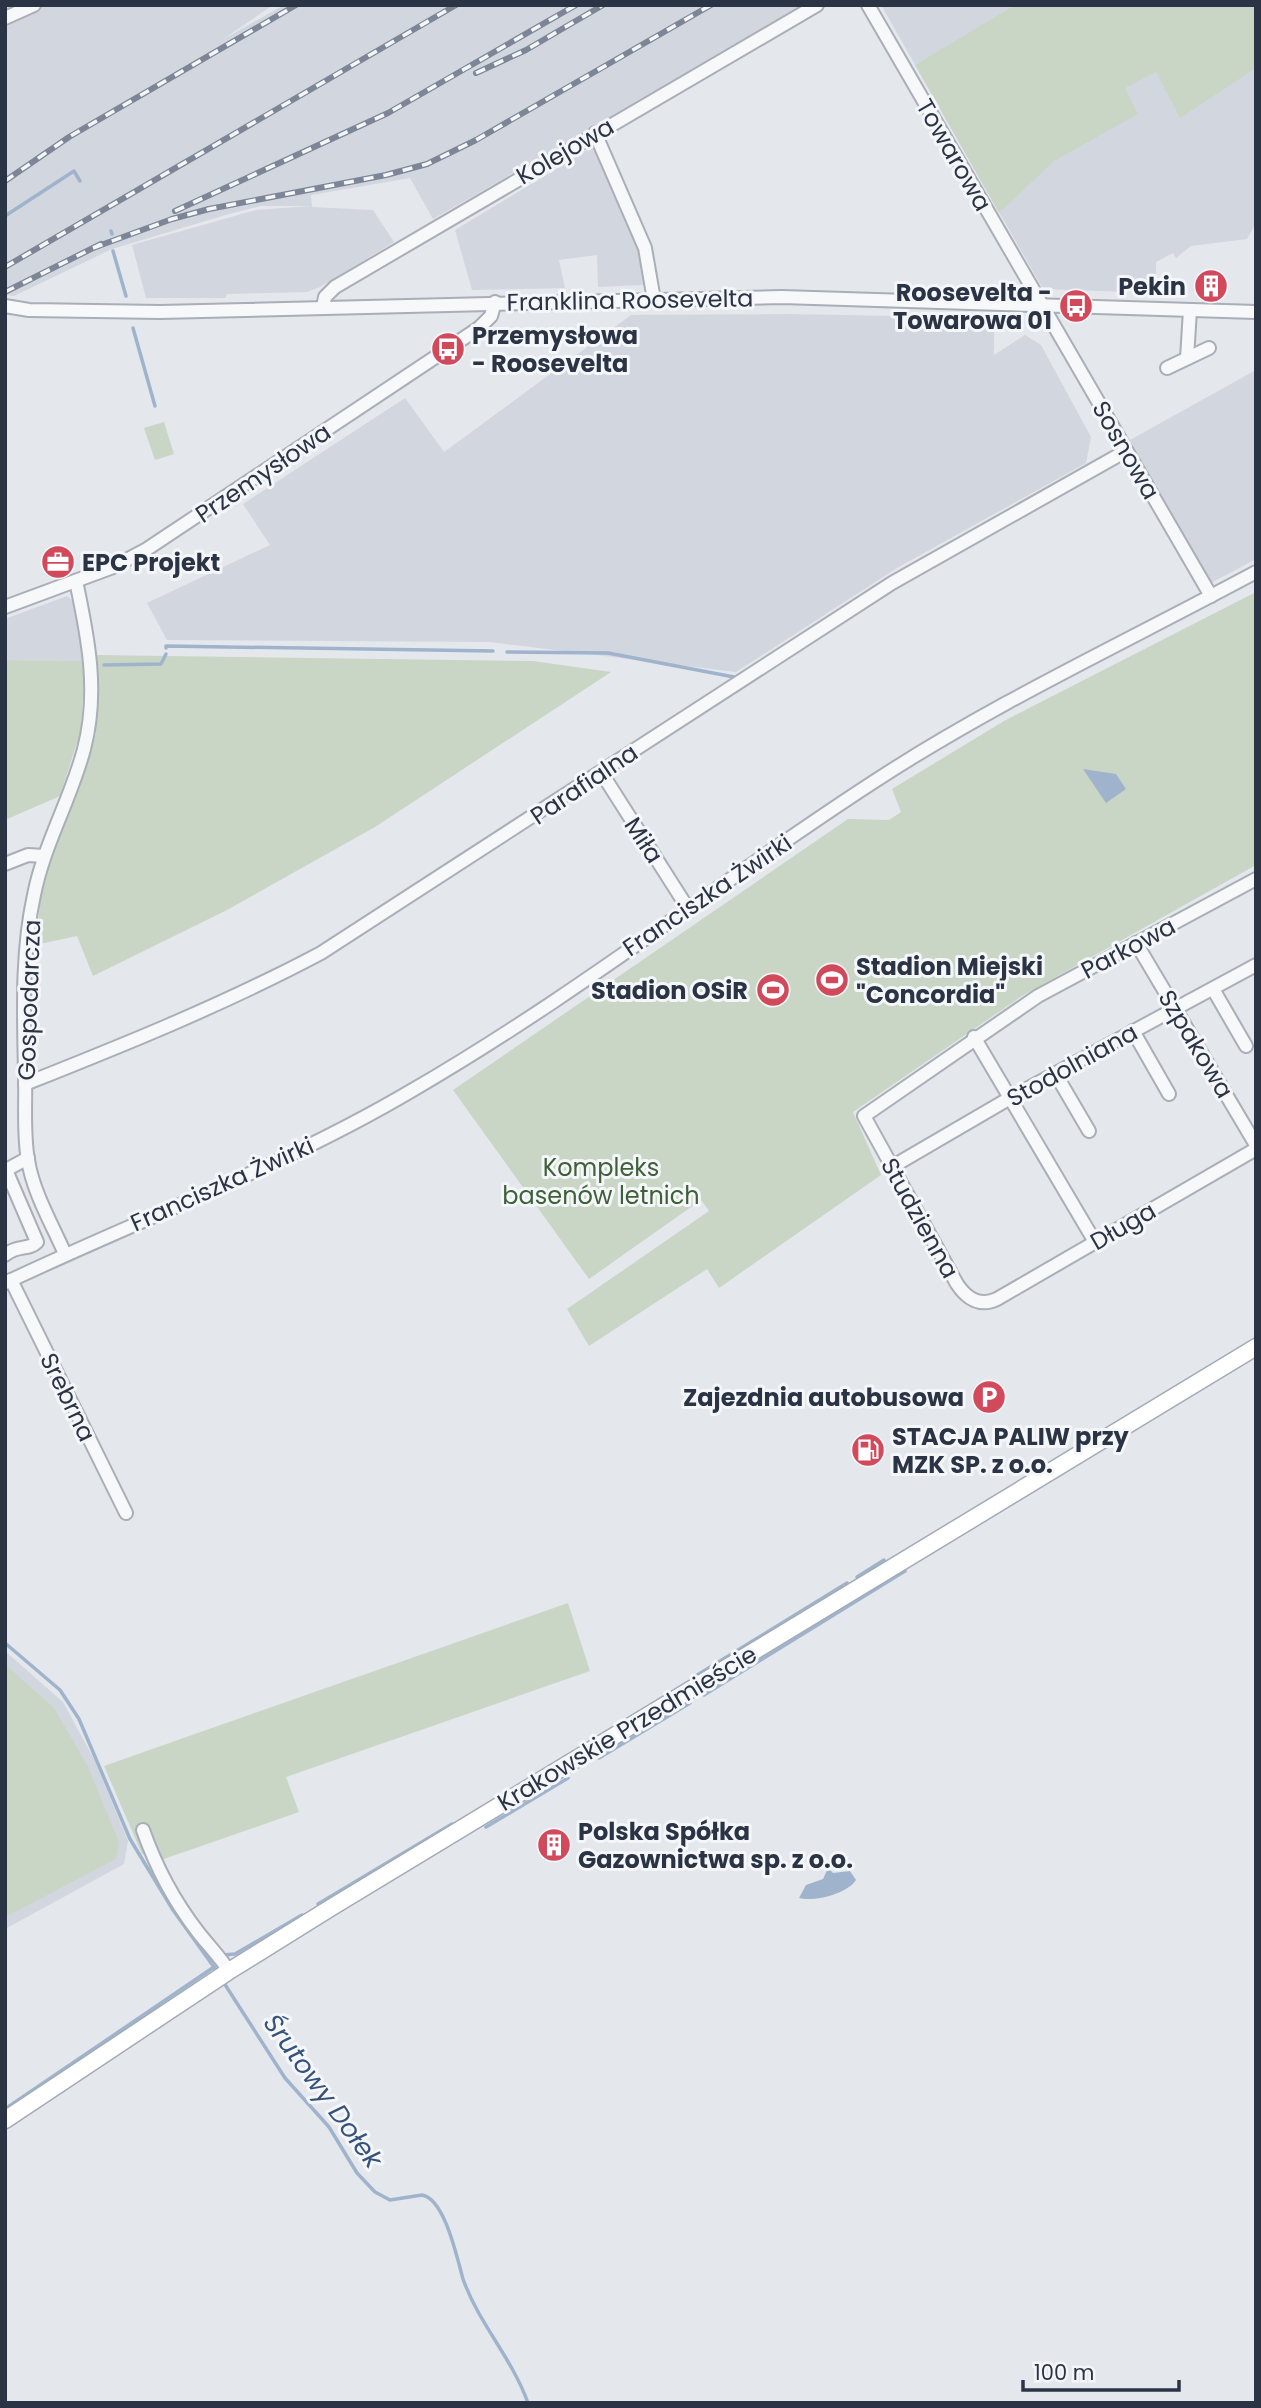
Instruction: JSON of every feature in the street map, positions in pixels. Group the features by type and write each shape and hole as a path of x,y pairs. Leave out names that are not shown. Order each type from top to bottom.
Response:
{"main road":[{"name":"Krakowskie Przedmieście","path":"5,2120 229,1971 1256,1347"}],"street":[{"path":"5,18 34,5"},
{"name":"Kolejowa","path":"323,307 325,297 335,287 817,5"},
{"name":"Towarowa","path":"868,5 1040,304"},
{"path":"595,133 645,248 654,299"},
{"name":"Franklina Roosevelta","path":"5,306 29,310 160,312 782,297 1256,312"},
{"name":"Przemysłowa","path":"5,607 130,559 479,328 491,316 495,302"},
{"name":"Sosnowa","path":"1040,304 1211,596"},
{"path":"1187,358 1190,310"},
{"path":"1167,368 1209,348"},
{"name":"Parafialna","path":"25,1084 147,1036 265,983 321,953 892,583 1126,451"},
{"name":"Franciszka Żwirki","path":"11,1280 294,1152 390,1104 483,1049 878,778 1038,687 1256,572"},
{"name":"Gospodarcza","path":"65,1254 36,1188 27,1158 26,945 33,895 44,856 84,751 92,710 89,650 76,581"},
{"name":"Miła","path":"601,772 687,907"},
{"path":"5,864 28,855 44,856"},
{"name":"Parkowa","path":"864,1116 974,1037 1038,996 1256,879"},
{"name":"Szpakowa","path":"1136,943 1256,1147"},
{"name":"Stodolniana","path":"890,1168 1055,1073 1256,965"},
{"path":"1213,989 1246,1046"},
{"path":"1133,1031 1169,1094"},
{"path":"974,1037 1095,1242"},
{"path":"1055,1073 1089,1131"},
{"name":"Studzienna","path":"864,1116 890,1168 962,1293 976,1301 990,1302"},
{"name":"Długa","path":"990,1302 1256,1147"},
{"path":"5,1256 13,1248 32,1247 37,1242 6,1170 27,1158"},
{"name":"Srebrna","path":"5,1256 11,1280 126,1513"},
{"path":"143,1830 155,1863 172,1892 197,1931 229,1971"}],"shaded area":[{"path":"5,5 273,5 222,40 284,5 805,5 433,219 410,178 311,195 312,207 373,210 394,242 320,287 307,292 227,294 225,298 146,298 132,245 256,210 311,206 261,206 229,214 112,249 14,296 5,295"},
{"path":"881,5 1256,5 1256,223 1247,239 1191,246 1176,258 1173,253 1156,262 1156,293 1043,289"},
{"path":"594,146 644,263 644,285 598,287 597,255 559,260 565,288 472,290 455,230"},
{"path":"790,314 994,318 994,355 1025,335 1041,345 1091,437 1086,463 897,568 736,672 489,642 167,640 147,603 270,545 243,504 405,398 444,452 631,315"},
{"path":"1256,370 1256,559 1211,583 1130,440"},
{"path":"67,596 72,600 75,614 78,616 85,661 5,660 5,619"},
{"path":"5,1651 63,1702 95,1761 128,1841 124,1864 5,1929"}],"green space":[{"path":"1015,5 1256,5 1256,68 1180,118 1156,72 1125,88 1138,114 1054,161 999,213 915,65"},
{"path":"164,422 174,454 155,460 144,428"},
{"name":"Stadion Miejski \"Concordia\"","path":"1256,592 1256,865 1022,996 853,1112 881,1175 719,1288 707,1269 589,1346 567,1309 709,1211 701,1200 589,1279 453,1090 848,819 889,820 901,812 892,789 1004,721"},
{"path":"96,655 533,661 611,672 375,827 227,910 93,976 77,936 35,945 43,881 51,852 87,766 96,733"},
{"path":"5,660 85,661 81,730 60,796 5,820"},
{"path":"568,1603 590,1671 286,1777 299,1812 158,1861 142,1854 104,1766"},
{"path":"5,1664 54,1708 87,1765 119,1842 116,1859 5,1917"}],"water":[{"path":"1083,769 1116,774 1126,789 1106,803"},
{"path":"828,1868 833,1873 850,1871 856,1880 846,1889 830,1896 799,1898 806,1885 823,1879"}],"waterway":[{"path":"5,216 74,171 80,181"},
{"path":"113,251 126,296"},
{"path":"133,328 155,406"},
{"path":"166,648 493,651"},
{"path":"507,652 608,653 734,677"},
{"path":"104,665 161,664 166,654"},
{"path":"857,1577 884,1560"},
{"path":"704,1695 905,1571"},
{"path":"694,1677 847,1583"},
{"name":"Śrutowy Dołek","path":"5,1643 60,1690 79,1719 130,1839 173,1910 216,1970"},
{"path":"599,1758 690,1703"},
{"path":"486,1827 568,1778"},
{"path":"318,1904 452,1824"},
{"path":"223,1955 235,1954 302,1915"},
{"path":"5,2109 214,1967"},
{"name":"Śrutowy Dołek","path":"224,1983 285,2078 329,2127 357,2173 375,2192 390,2200 422,2195 437,2207 449,2231 470,2295 528,2403"}],"railway":[{"path":"5,181 69,137 296,5"},
{"path":"5,267 456,5"},
{"path":"175,211 388,113 576,5"},
{"path":"476,73 526,50 603,5"},
{"path":"93,248 172,219 209,209 386,175 427,164 476,140 711,5"},
{"path":"5,292 101,244"}],"place":[{"name":"Pekin","path":"1211,286"},
{"name":"Roosevelta - Towarowa 01","path":"1076,306"},
{"name":"Przemysłowa - Roosevelta","path":"448,349"},
{"name":"EPC Projekt","path":"58,562"},
{"name":"Stadion Miejski \"Concordia\"","path":"832,980"},
{"name":"Stadion OSiR","path":"773,990"},
{"name":"Zajezdnia autobusowa","path":"989,1397"},
{"name":"STACJA PALIW przy MZK SP. z o.o.","path":"868,1450"},
{"name":"Polska Spółka Gazownictwa sp. z o.o.","path":"554,1845"}],"park label":[{"name":"Kompleks basenów letnich","path":"601,1181"}]}
